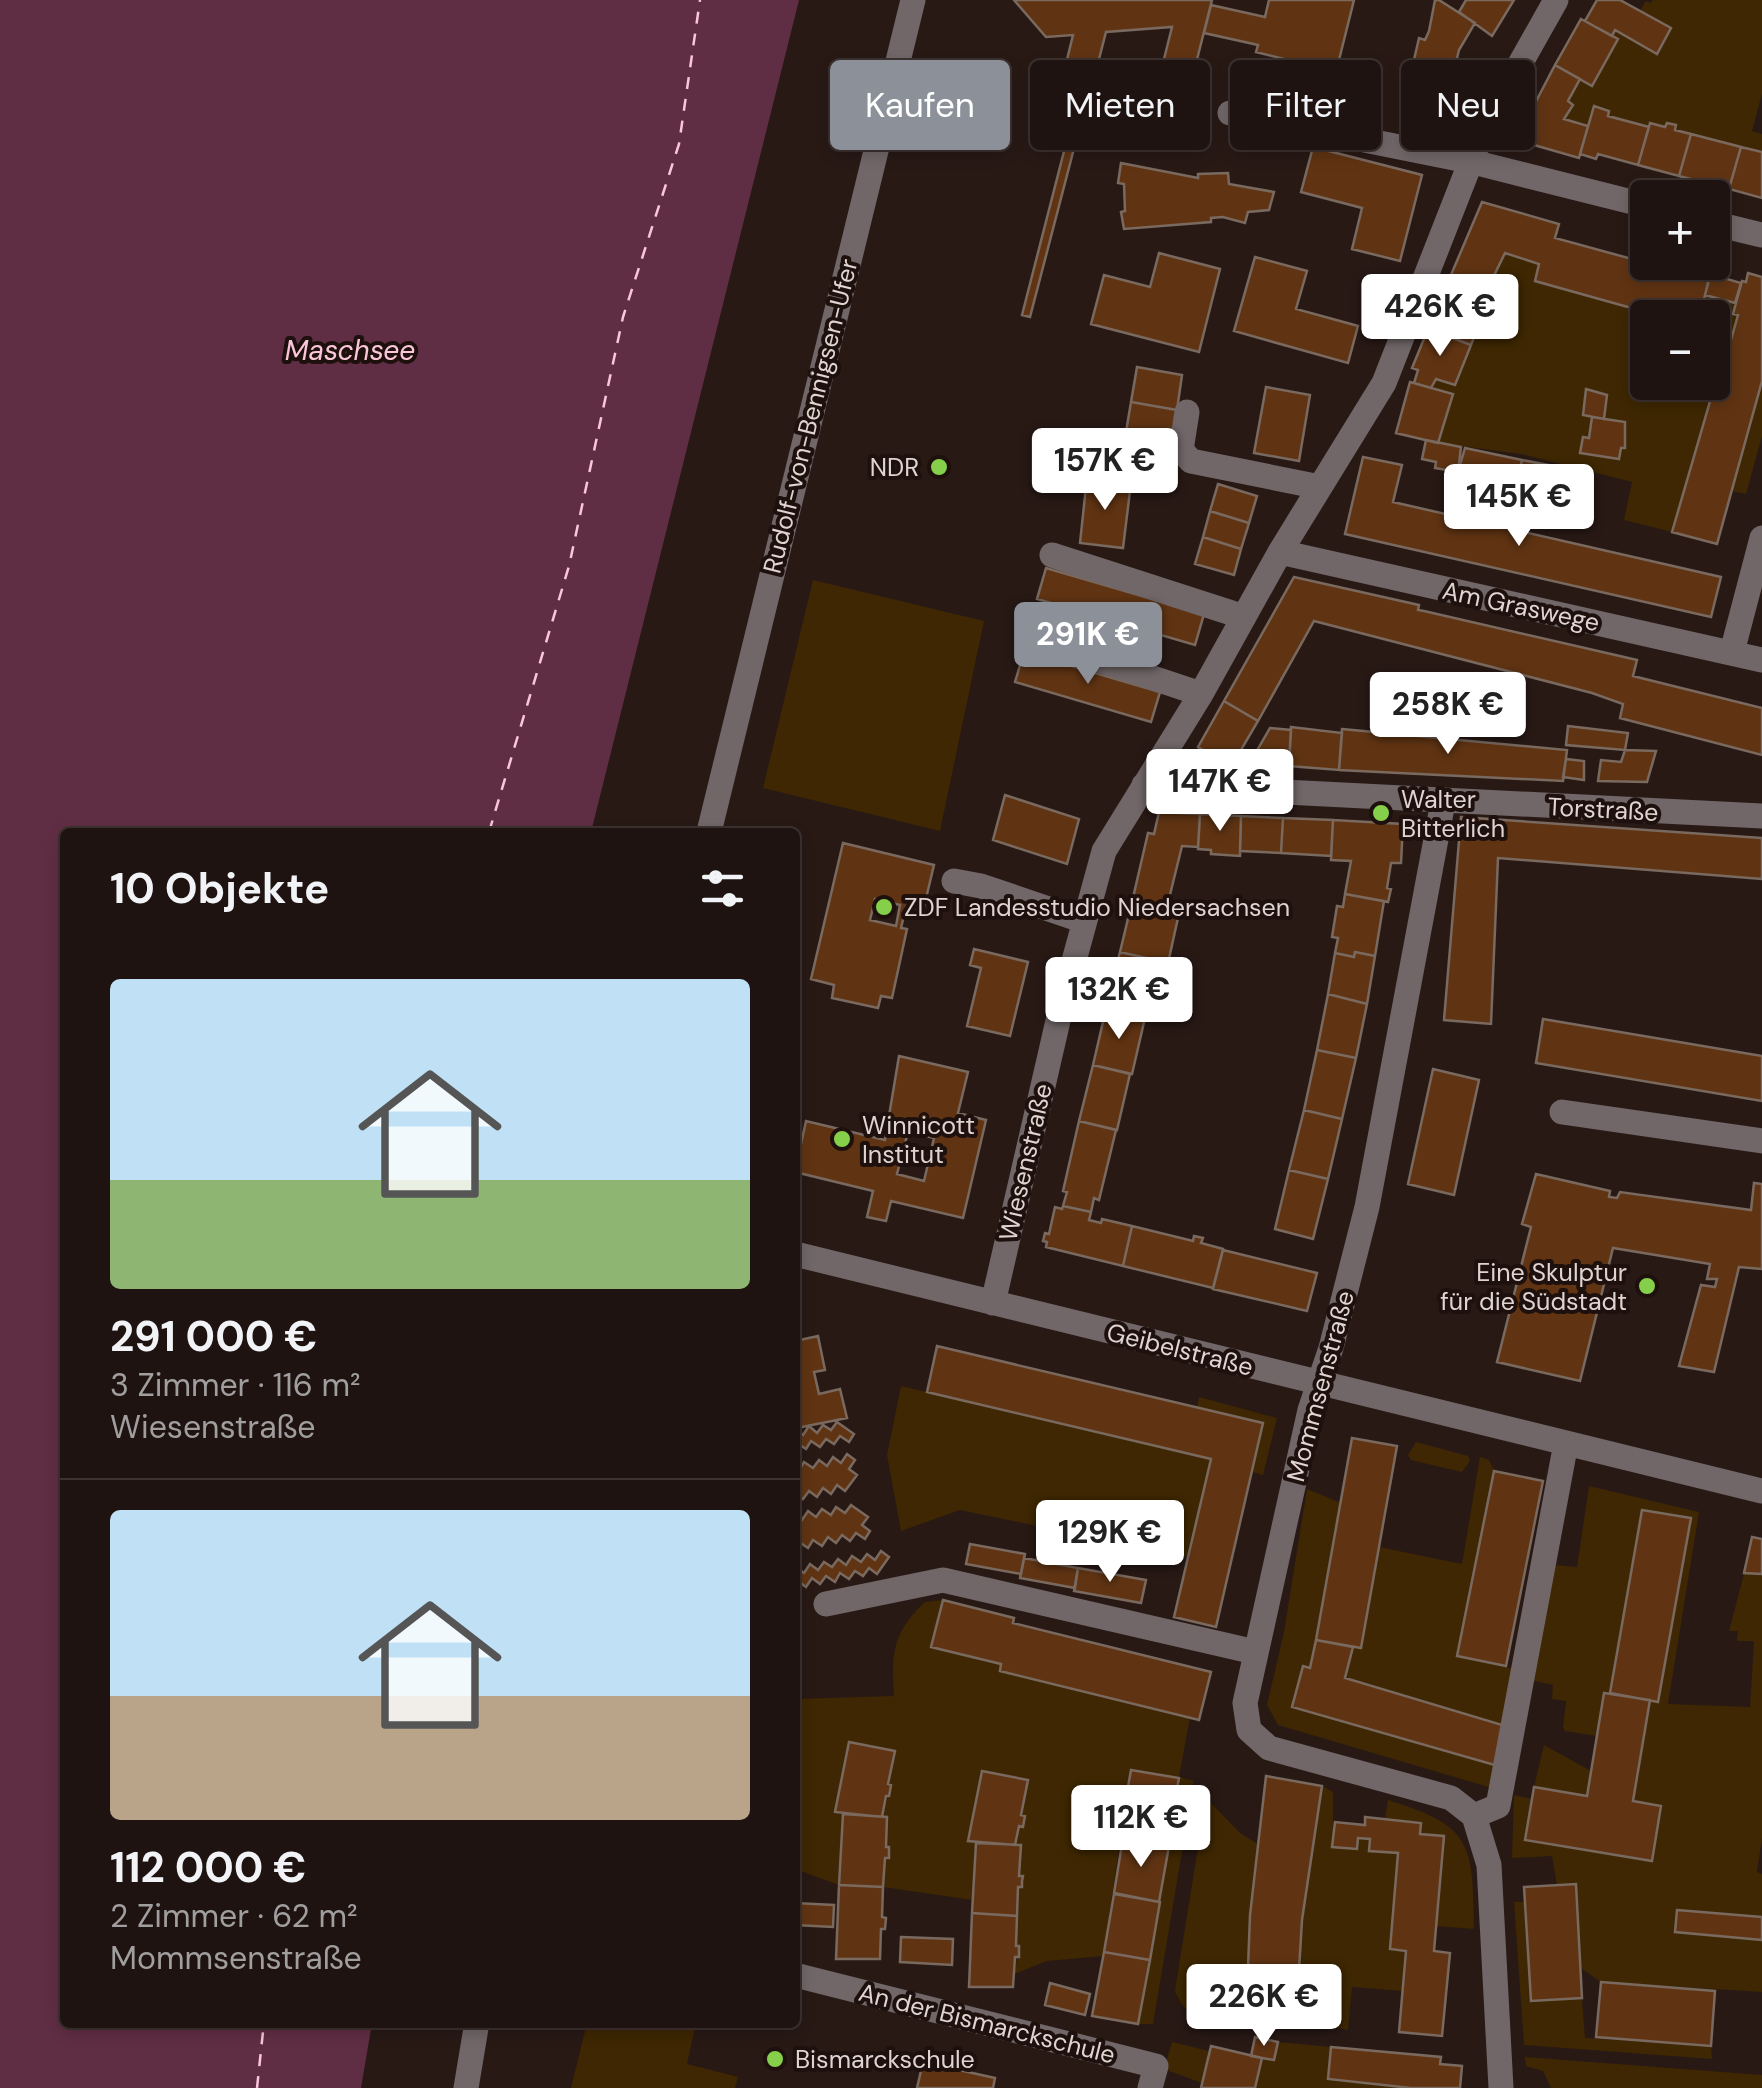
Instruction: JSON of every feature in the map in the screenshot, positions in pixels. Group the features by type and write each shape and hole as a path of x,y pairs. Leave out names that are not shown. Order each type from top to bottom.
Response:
{"street":[{"name":"Rudolf-von-Bennigsen-Ufer","path":"710,828 913,0"},
{"name":"Wiesenstraße","path":"993,1303 1060,1012 1104,851 1384,383 1469,161 1556,0"},
{"path":"1381,143 1630,201"},
{"path":"1730,227 1762,235"},
{"path":"1187,412 1180,450 1191,462 1320,487"},
{"path":"1732,652 1762,538"},
{"name":"Am Graswege","path":"1280,552 1762,660"},
{"path":"1052,555 1244,617"},
{"path":"1030,637 1201,694"},
{"name":"Torstraße","path":"1144,786 1762,816"},
{"name":"Mommsenstraße","path":"1442,802 1367,1207 1332,1348 1310,1410 1245,1703 1249,1730 1269,1748 1451,1798 1474,1816"},
{"path":"954,881 1084,921"},
{"path":"1562,1112 1762,1141"},
{"name":"Geibelstraße","path":"800,1255 1762,1492"},
{"path":"1501,2088 1488,1865 1474,1816 1498,1806 1566,1443"},
{"path":"826,1604 942,1580 1254,1652"},
{"name":"An der Bismarckschule","path":"800,1976 1156,2066 1150,2088"},
{"path":"466,2088 476,2028"}],"shaded area":[{"path":"1762,0 1762,94 1752,131 1762,134 1762,152 1675,130 1667,123 1665,127 1650,123 1649,127 1608,116 1609,111 1594,107 1588,126 1564,119 1573,105 1568,101 1580,79 1592,85 1618,40 1612,36 1615,30 1657,54 1671,28 1640,11 1646,1"},
{"path":"1505,253 1539,264 1536,282 1630,307 1630,400 1710,400 1672,532 1624,520 1632,482 1521,454 1438,443 1453,395 1431,388 1436,379 1455,384 1491,293 1486,292"},
{"path":"1730,302 1735,303 1733,313 1738,315 1730,343"},
{"path":"1762,381 1762,436 1746,494 1732,491"},
{"path":"813,580 984,621 940,831 763,788"},
{"path":"901,1386 1211,1459 1188,1557 960,1510 901,1531 887,1455"},
{"path":"1199,1397 1277,1418 1263,1475 1252,1472 1263,1423 1197,1408"},
{"path":"1416,1442 1468,1456 1470,1461 1462,1472 1411,1460 1408,1455"},
{"path":"1480,1457 1489,1460 1494,1471 1457,1656 1518,1670 1509,1727 1345,1678 1353,1647 1361,1647 1379,1547 1462,1564"},
{"path":"1589,1486 1699,1512 1668,1704 1750,1707 1754,1641 1737,1641 1738,1631 1729,1631 1744,1574 1762,1574 1762,1838 1757,1872 1762,1874 1762,1992 1601,1982 1581,1968 1576,1885 1557,1886 1552,1856 1512,1858 1514,1795 1532,1799 1526,1840 1652,1861 1661,1806 1633,1801 1650,1700 1658,1701 1690,1518 1642,1510 1610,1693 1604,1694 1597,1736 1565,1731 1566,1701 1552,1699 1553,1685 1531,1680 1553,1565 1577,1567"},
{"path":"1307,1489 1341,1503 1310,1668 1303,1667 1293,1707 1498,1766 1492,1788 1278,1725 1267,1705 1284,1632"},
{"path":"943,1600 932,1648 1001,1664 1000,1671 1190,1717 1179,1777 1194,1781 1153,2024 1138,2024 1178,1778 1131,1770 1103,1956 1047,1961 1014,1974 1019,1947 1018,1887 1022,1886 1015,1845 1025,1817 1021,1815 1028,1780 982,1771 969,1841 976,1843 973,1900 883,1887 889,1848 887,1818 882,1817 895,1752 835,1811 843,1814 839,1885 800,1871 800,1699 894,1696 896,1644 906,1623 925,1602"},
{"path":"1544,1745 1591,1771 1587,1796 1534,1787"},
{"path":"1322,1786 1333,1792 1333,1847 1358,1838 1370,1839 1370,1851 1398,1853 1390,1949 1406,1951 1403,1991 1352,1987 1348,2030 1296,2021 1302,1920"},
{"path":"1206,1798 1240,1833 1258,1844 1246,2020 1213,2020 1194,2015 1175,1990"},
{"path":"1388,1800 1437,1819 1463,1842 1472,1877 1474,1929 1436,1926 1444,1836 1420,1834 1421,1822 1385,1819"},
{"path":"1514,1902 1525,1902 1531,2001 1582,1998 1585,2038 1711,2046 1712,2059 1524,2045"},
{"path":"586,2028 695,2028 687,2064 738,2077 735,2088 571,2088"},
{"path":"1172,2042 1209,2051 1202,2083 1164,2069"},
{"path":"1278,2042 1331,2047 1329,2079 1411,2088 1255,2088 1262,2058 1274,2060"},
{"path":"1525,2057 1762,2075 1762,2088 1551,2088 1543,2071 1526,2066"}],"water":[{"name":"Maschsee","path":"0,0 799,0 592,828 60,828 60,2028 371,2028 361,2088 0,2088"}],"building":[{"path":"1014,0 1212,0 1197,60 1164,60 1172,27 1106,32 1099,60 1067,60 1073,35 1046,37"},
{"path":"1269,0 1354,0 1339,60 1288,60 1256,52 1258,45 1204,33 1211,5 1265,17"},
{"path":"1435,0 1475,23 1457,60 1414,60 1419,38 1425,40"},
{"path":"1466,0 1514,0 1492,36 1459,12"},
{"path":"1597,0 1620,0 1671,28 1657,54 1615,30 1612,36 1585,21"},
{"path":"1581,19 1618,39 1592,86 1555,65"},
{"path":"1555,65 1580,79 1568,101 1573,105 1564,119 1588,126 1579,158 1535,145 1535,103"},
{"path":"1594,106 1609,111 1608,116 1649,127 1638,165 1598,154 1596,159 1580,154"},
{"path":"1650,123 1676,125 1675,130 1691,134 1679,176 1638,165"},
{"path":"1691,134 1741,147 1730,186 1730,180 1679,176"},
{"path":"1741,147 1762,152 1762,198 1730,189"},
{"path":"1064,150 1074,150 1030,317 1022,315"},
{"path":"1312,150 1422,175 1400,261 1352,249 1362,208 1301,192"},
{"path":"1121,163 1198,178 1198,174 1228,173 1229,184 1274,192 1269,210 1248,212 1245,223 1223,217 1211,218 1211,222 1124,229 1124,184 1118,183"},
{"path":"1482,202 1559,224 1555,238 1630,258 1630,280 1709,280 1704,300 1630,300 1630,308 1535,281 1539,264 1505,253 1486,292 1492,292 1471,345 1428,329"},
{"path":"1159,253 1220,269 1199,352 1091,324 1104,275 1150,287"},
{"path":"1255,257 1307,271 1296,309 1358,326 1348,363 1234,331"},
{"path":"1748,273 1762,277 1762,381 1717,544 1672,532 1710,400 1730,400 1730,343 1738,315 1733,314 1742,281 1746,282"},
{"path":"1709,280 1741,283 1735,303 1705,295"},
{"path":"1428,329 1471,345 1455,385 1436,379 1431,388 1414,383 1418,370 1412,368"},
{"path":"1137,367 1182,375 1177,410 1131,402"},
{"path":"1410,382 1453,394 1438,443 1396,433"},
{"path":"1266,387 1310,395 1299,461 1254,453"},
{"path":"1586,389 1607,395 1604,419 1583,415"},
{"path":"1131,402 1177,410 1171,446 1125,438"},
{"path":"1592,417 1625,422 1625,448 1621,448 1619,459 1580,453 1583,437 1589,438"},
{"path":"1426,440 1461,447 1458,472 1435,468 1436,462 1422,459"},
{"path":"1465,448 1522,460 1518,478 1485,471 1484,478 1458,472"},
{"path":"1363,457 1402,465 1393,502 1721,577 1711,617 1345,534"},
{"path":"1522,460 1569,469 1564,494 1517,484"},
{"path":"1569,469 1588,473 1579,512 1560,508"},
{"path":"1087,477 1131,483 1123,548 1080,543"},
{"path":"1218,484 1257,496 1249,523 1210,511"},
{"path":"1210,511 1249,523 1241,549 1203,537"},
{"path":"1203,537 1241,549 1234,575 1195,564"},
{"path":"1046,568 1204,614 1195,645 1037,599"},
{"path":"1294,577 1637,660 1633,676 1762,708 1762,755 1620,718 1623,704 1592,693 1314,621 1258,721 1224,701"},
{"path":"1024,652 1160,692 1151,722 1015,682"},
{"path":"1224,701 1258,721 1231,767 1198,747"},
{"path":"1568,726 1628,733 1625,750 1566,745"},
{"path":"1291,727 1342,733 1339,770 1289,766"},
{"path":"1270,728 1291,730 1289,766 1253,763"},
{"path":"1342,729 1567,750 1563,781 1339,770"},
{"path":"1625,750 1656,751 1647,782 1598,781 1601,760 1621,762"},
{"path":"1566,759 1584,761 1584,780 1563,777"},
{"path":"1005,795 1079,819 1067,864 993,840"},
{"path":"1159,812 1200,814 1198,847 1182,846 1166,911 1132,902 1148,833 1154,834"},
{"path":"1200,814 1241,816 1240,856 1198,849"},
{"path":"1241,816 1283,818 1281,853 1240,851"},
{"path":"1461,817 1762,838 1762,879 1498,858 1491,1024 1444,1020"},
{"path":"1283,818 1333,820 1331,856 1281,853"},
{"path":"1333,820 1403,824 1401,863 1391,863 1388,902 1345,894 1351,861 1331,860"},
{"path":"843,843 934,865 923,911 906,907 901,928 907,929 892,998 881,996 878,1008 832,998 834,985 811,979","holes":["875,899 900,905 896,926 870,920"]},
{"path":"1345,894 1384,901 1375,956 1335,953 1338,938 1332,937 1337,906 1343,907"},
{"path":"1132,902 1175,913 1178,918 1168,963 1120,952"},
{"path":"974,949 1028,962 1010,1036 967,1026 981,968 970,965"},
{"path":"1120,952 1159,961 1145,1018 1106,1009"},
{"path":"1355,952 1375,956 1367,1004 1328,994 1335,953 1354,957"},
{"path":"1328,994 1367,1004 1356,1058 1317,1050"},
{"path":"1106,1009 1145,1018 1132,1074 1093,1065"},
{"path":"1543,1019 1762,1056 1762,1101 1536,1063"},
{"path":"1317,1050 1356,1058 1342,1119 1304,1110"},
{"name":"Winnicott Institut","path":"899,1056 968,1072 958,1113 986,1120 963,1218 891,1201 886,1221 867,1217 873,1191 800,1173 806,1121 885,1140","holes":["908,1132 934,1138 924,1181 897,1174"]},
{"path":"1093,1065 1130,1074 1117,1130 1079,1121"},
{"path":"1433,1069 1479,1080 1454,1195 1408,1184"},
{"path":"1304,1110 1342,1119 1328,1179 1289,1170"},
{"path":"1079,1121 1116,1130 1099,1200 1094,1198 1091,1212 1063,1206"},
{"path":"1289,1170 1328,1179 1313,1239 1275,1229"},
{"path":"1536,1174 1610,1191 1609,1197 1617,1198 1620,1192 1751,1210 1754,1183 1762,1184 1762,1269 1739,1267 1714,1372 1679,1366 1701,1285 1715,1287 1717,1279 1707,1279 1710,1264 1613,1248 1580,1381 1497,1362 1531,1227 1522,1224"},
{"path":"1055,1207 1091,1212 1089,1220 1132,1226 1123,1266 1046,1247 1047,1242 1043,1241 1045,1233 1049,1234"},
{"path":"1132,1226 1193,1241 1194,1236 1203,1238 1201,1243 1223,1249 1213,1288 1123,1266"},
{"path":"1223,1250 1317,1273 1307,1311 1213,1289"},
{"path":"818,1336 825,1370 814,1372 819,1394 840,1389 847,1418 800,1427 800,1340"},
{"path":"937,1346 1263,1423 1216,1627 1174,1617 1211,1459 927,1392"},
{"path":"837,1422 854,1434 849,1442 840,1436 834,1444 826,1439 820,1447 811,1441 806,1449 800,1445 800,1433 803,1435 809,1426 817,1433 823,1425 831,1430"},
{"path":"1352,1438 1397,1446 1361,1648 1316,1640"},
{"path":"847,1454 855,1460 849,1469 857,1475 845,1491 837,1485 831,1494 823,1488 817,1497 809,1491 803,1499 800,1497 800,1469 804,1462 813,1468 819,1460 827,1466 833,1457 841,1463"},
{"path":"1494,1471 1543,1481 1506,1666 1457,1656"},
{"path":"851,1505 868,1517 862,1525 870,1531 865,1539 856,1533 850,1541 842,1535 836,1543 828,1537 822,1546 813,1540 808,1548 800,1543 800,1519 808,1511 816,1517 822,1509 831,1515 836,1507 845,1513"},
{"path":"1642,1510 1691,1518 1658,1702 1610,1693"},
{"path":"1752,1537 1762,1539 1762,1574 1744,1573"},
{"path":"970,1544 1025,1554 1021,1574 966,1564"},
{"path":"881,1551 889,1557 877,1574 869,1568 863,1576 855,1571 849,1579 840,1573 835,1582 826,1576 820,1584 812,1578 806,1587 800,1582 800,1570 804,1573 810,1564 818,1570 824,1562 832,1567 838,1559 846,1565 852,1556 861,1562 867,1554 875,1560"},
{"path":"1024,1558 1078,1568 1075,1588 1020,1578"},
{"path":"1078,1568 1146,1580 1141,1603 1074,1591"},
{"path":"943,1600 1014,1618 1013,1623 1211,1672 1199,1720 1000,1671 1001,1664 931,1647"},
{"path":"1316,1640 1353,1647 1345,1678 1509,1727 1498,1766 1292,1707 1303,1666 1310,1668"},
{"path":"1604,1693 1650,1700 1633,1801 1661,1806 1652,1861 1525,1840 1534,1787 1587,1796"},
{"path":"849,1742 895,1751 882,1817 835,1812"},
{"path":"1131,1770 1179,1778 1166,1846 1119,1837"},
{"path":"982,1771 1028,1780 1021,1815 1025,1816 1023,1827 1019,1826 1015,1845 968,1841"},
{"path":"1266,1776 1322,1786 1302,1920 1296,2021 1246,2020 1250,1915"},
{"path":"843,1814 887,1817 889,1858 885,1858 883,1887 839,1885"},
{"path":"1365,1817 1421,1823 1420,1834 1444,1836 1434,1951 1450,1953 1442,2036 1399,2032 1406,1951 1390,1949 1398,1853 1369,1851 1370,1839 1358,1838 1357,1849 1332,1847 1335,1822 1365,1825"},
{"path":"1123,1838 1169,1846 1159,1902 1114,1893"},
{"path":"976,1843 1021,1845 1019,1876 1023,1876 1022,1887 1018,1887 1017,1916 972,1913"},
{"path":"1576,1884 1582,1998 1531,2001 1524,1887"},
{"path":"839,1885 883,1887 882,1917 886,1918 885,1929 881,1929 880,1959 836,1959"},
{"path":"1114,1894 1160,1902 1150,1960 1104,1952"},
{"path":"800,1903 834,1905 833,1927 800,1925"},
{"path":"1677,1910 1762,1917 1762,1940 1675,1932"},
{"path":"972,1913 1017,1916 1019,1957 1015,1957 1013,1987 969,1987"},
{"path":"901,1937 953,1939 952,1965 900,1962"},
{"path":"1104,1952 1150,1960 1138,2024 1092,2016"},
{"path":"1601,1982 1715,1991 1711,2046 1596,2037"},
{"path":"1050,1983 1090,1994 1085,2015 1045,2005"},
{"path":"1255,2037 1278,2042 1274,2060 1251,2056"},
{"path":"1211,2046 1262,2058 1255,2088 1201,2088"},
{"path":"1331,2047 1441,2057 1440,2064 1462,2066 1460,2088 1411,2088 1328,2079"},
{"name":"Bismarckschule","path":"923,2062 995,2078 993,2088 917,2088"}],"ferry route":[{"path":"490,828 569,566 623,317 679,144 700,0"},
{"path":"257,2088 263,2028"}],"place":[{"name":"NDR","path":"939,467"},
{"name":"Walter Bitterlich","path":"1381,813"},
{"name":"ZDF Landesstudio Niedersachsen","path":"884,907"},
{"name":"Winnicott Institut","path":"842,1139"},
{"name":"Eine Skulptur für die Südstadt","path":"1647,1286"},
{"name":"Bismarckschule","path":"775,2059"}]}
